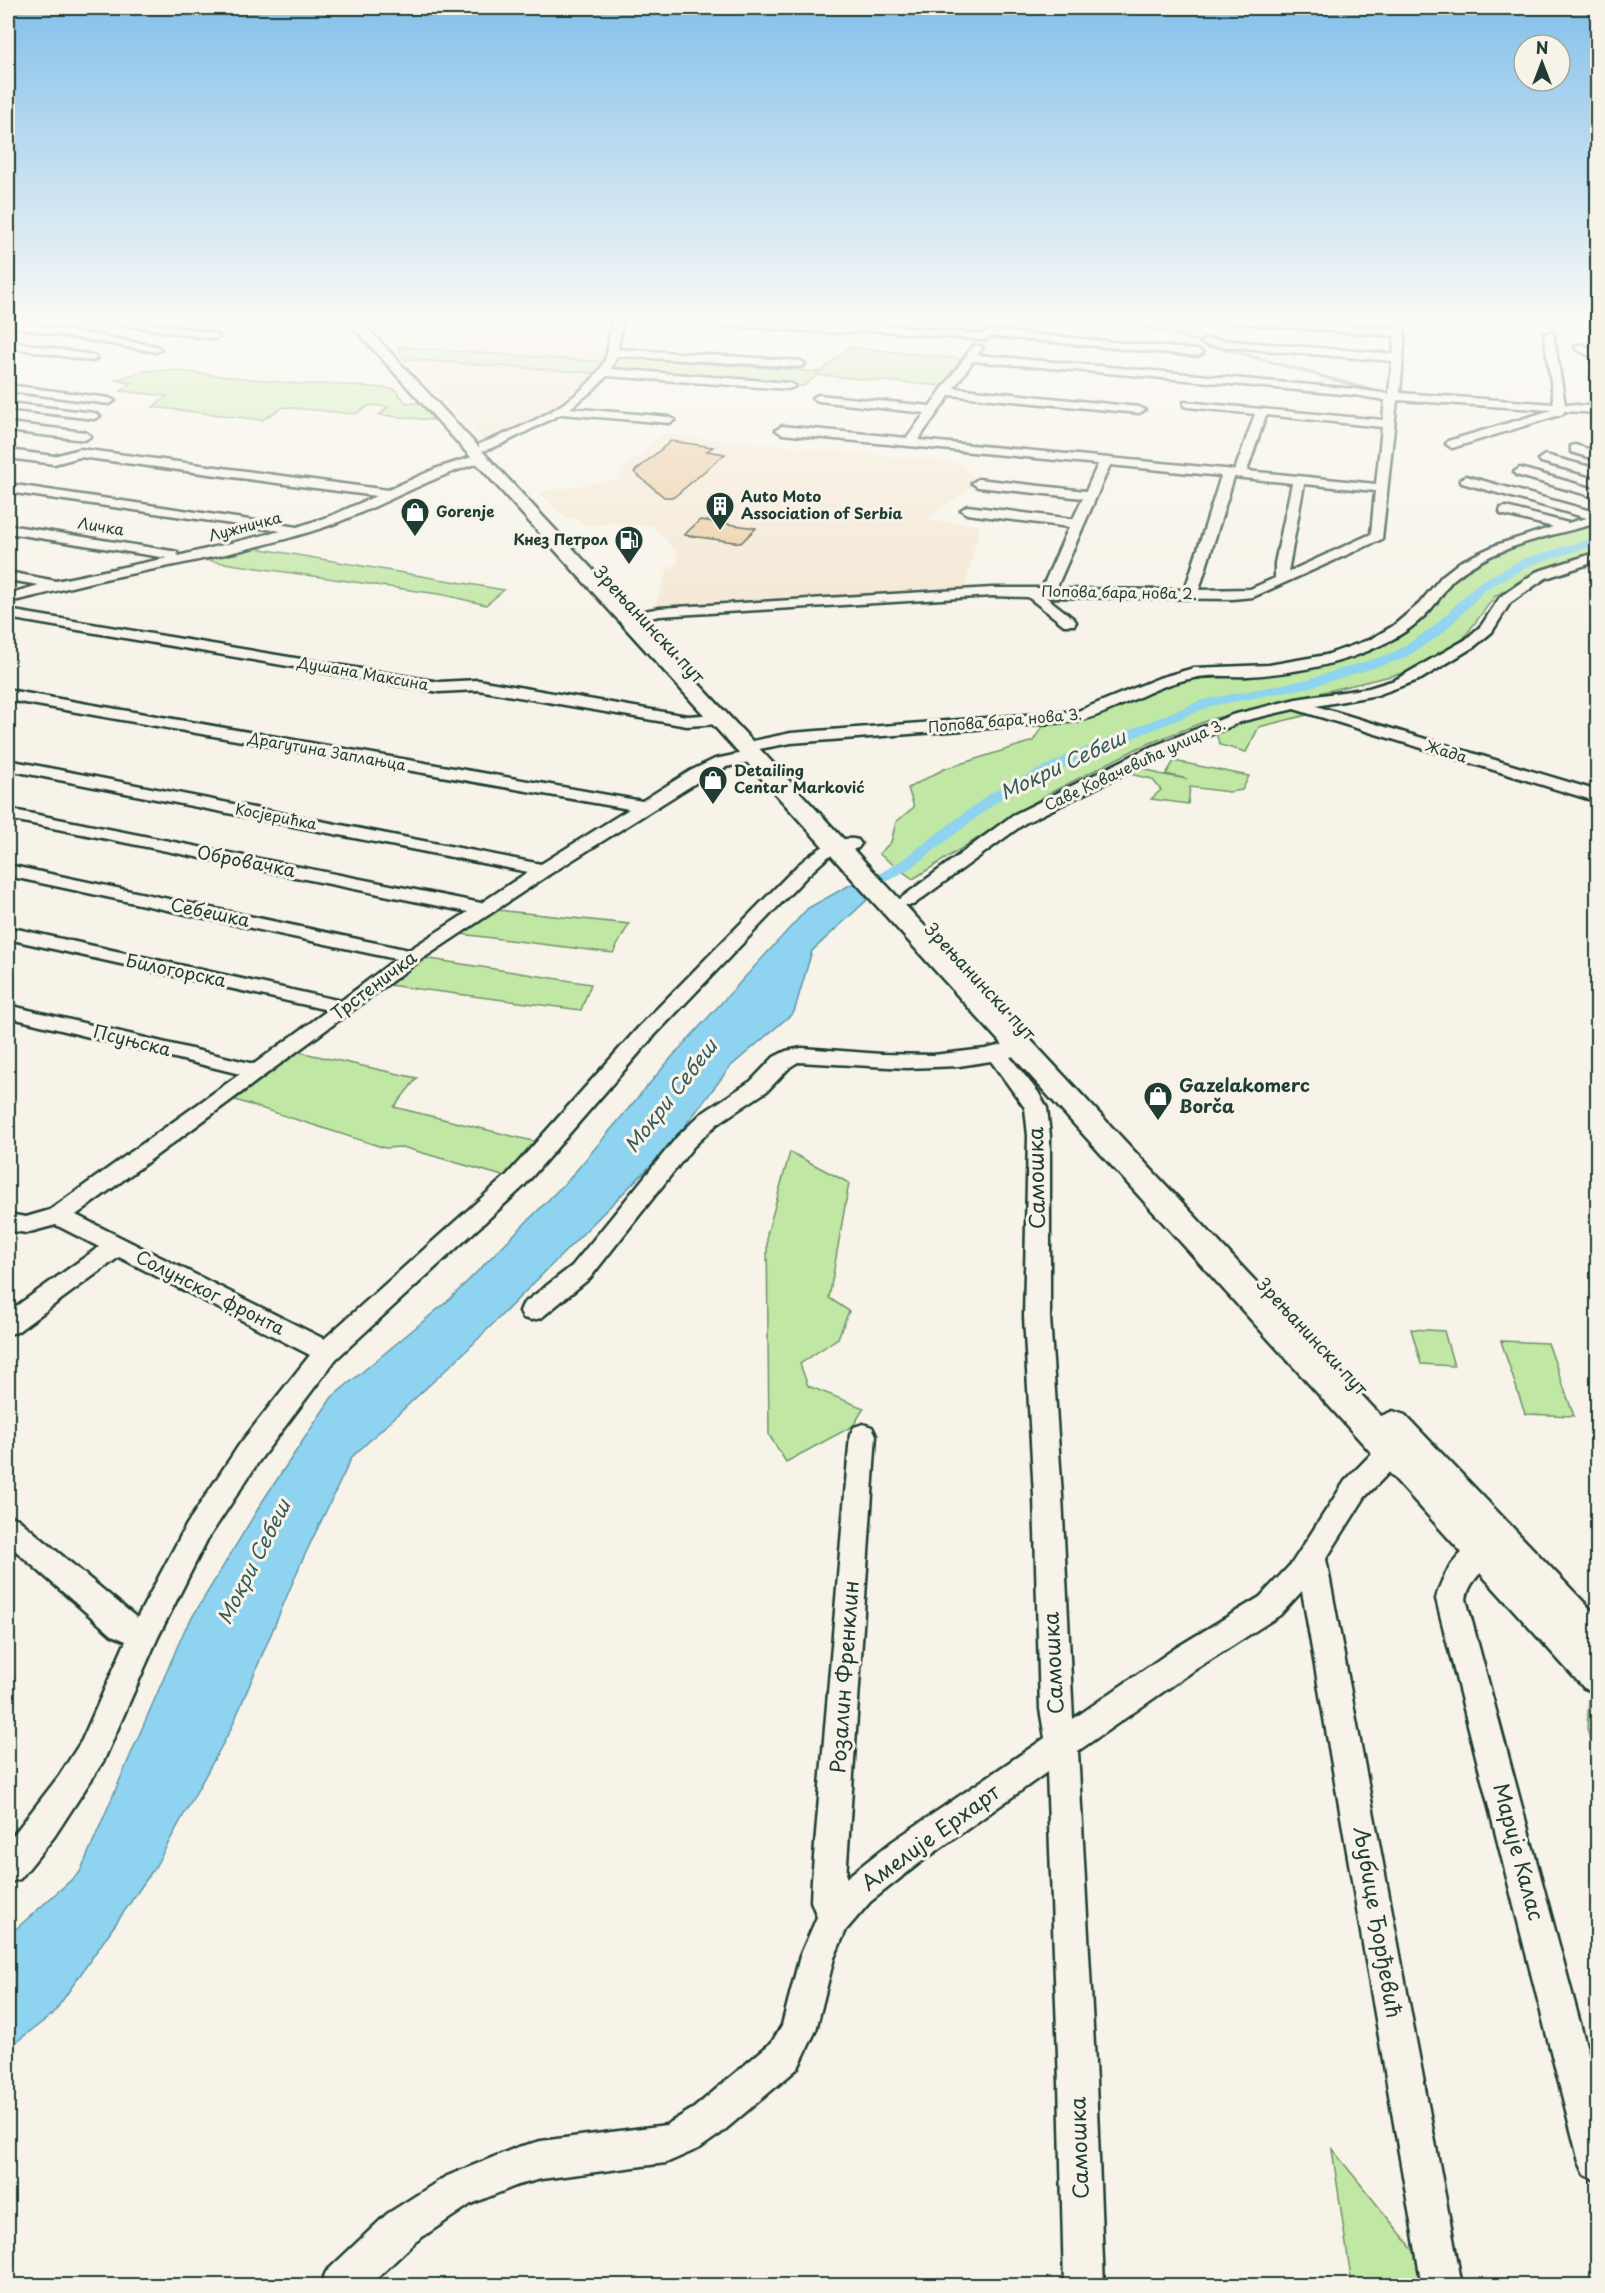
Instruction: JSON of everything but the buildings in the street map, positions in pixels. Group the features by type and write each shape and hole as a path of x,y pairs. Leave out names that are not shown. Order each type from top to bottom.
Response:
{"main road":[{"name":"Зрењанински пут","path":"456,426 482,453"},
{"name":"Зрењанински пут","path":"458,426 756,750 1598,1644"},
{"name":"Зрењанински пут","path":"634,617 719,718 756,750"},
{"name":"Зрењанински пут","path":"882,883 1007,1051 1392,1451 1598,1676"}],"street":[{"name":"Лужничка","path":"8,598 189,558 299,530 341,516 450,468 530,426"},
{"path":"911,441 921,426"},
{"path":"1191,594 1235,473 1255,426"},
{"name":"Попова бара нова 2.","path":"634,617 660,612 781,607 977,592 1248,594 1374,539 1378,527 1390,426"},
{"path":"1452,444 1506,426"},
{"path":"8,427 85,436"},
{"path":"782,429 1382,488"},
{"path":"1575,450 1598,456"},
{"path":"8,454 54,460 80,453 391,494"},
{"path":"1545,459 1598,473"},
{"path":"1047,592 1106,460"},
{"path":"1520,471 1598,494"},
{"path":"1285,579 1281,576 1282,563 1299,480"},
{"path":"1466,480 1598,518"},
{"path":"978,483 1090,495"},
{"path":"8,488 299,530"},
{"path":"966,510 1078,524"},
{"path":"1506,511 1569,527"},
{"name":"Попова бара нова 3.","path":"756,750 791,738 1079,716 1104,709 1154,686 1192,673 1252,671 1330,660 1355,651 1396,631 1428,602 1448,578 1467,565 1499,550 1598,518"},
{"name":"Личка","path":"8,529 189,558"},
{"name":"Саве Ковачевића улица 3.","path":"882,883 999,832 1053,801 1209,728 1238,718 1296,705 1371,692 1408,680 1470,643 1487,628 1505,600 1541,575 1598,556"},
{"path":"8,576 60,585"},
{"path":"1031,592 1070,622"},
{"name":"Душана Максина","path":"8,614 439,687 478,685 687,721 705,722 719,718"},
{"name":"Драгутина Заплањца","path":"8,695 646,807"},
{"name":"Жада","path":"1296,705 1598,797"},
{"name":"Трстеничка","path":"10,1225 38,1223 58,1216 412,957 544,870 705,770 756,750"},
{"name":"Косјерићка","path":"8,765 544,870"},
{"name":"Обровачка","path":"8,814 484,909"},
{"path":"8,1867 56,1806 93,1750 145,1632 197,1532 223,1490 327,1352 515,1181 645,1033 785,888 820,854 846,846"},
{"name":"Себешка","path":"8,870 412,957"},
{"name":"Билогорска","path":"8,933 345,1008"},
{"name":"Псуњска","path":"8,1011 256,1071"},
{"path":"532,1311 581,1272 685,1142 708,1119 759,1086 782,1062 793,1056 802,1055 890,1062 1007,1051"},
{"name":"Самошка","path":"1007,1051 1036,1108 1039,1136 1037,1317 1048,1496 1055,1709 1062,1744 1080,2132 1084,2286"},
{"path":"58,1216 117,1246"},
{"name":"Солунског фронта","path":"8,1325 117,1246 327,1352"},
{"name":"Розалин Френклин","path":"834,1918 828,1901 829,1880 863,1435"},
{"name":"Амелије Ерхарт","path":"340,2286 401,2228 429,2207 458,2190 518,2166 541,2160 666,2144 687,2135 707,2121 785,2055 798,2030 817,1956 834,1918 858,1890 905,1853 1185,1659 1270,1606 1289,1589 1355,1489 1392,1451"},
{"path":"8,1527 122,1626 134,1631 145,1632"},
{"name":"Марије Калас","path":"1483,1552 1463,1569 1453,1584 1451,1599 1598,2162"},
{"name":"Љубице Ђорђевић","path":"1311,1558 1442,2286"}],"shaded area":[{"path":"469,426 526,426 496,442 485,443"},
{"path":"664,434 960,463 978,482 926,520 980,525 964,591 654,610 668,569 678,563 677,554 661,534 653,530 655,526 612,523 587,526 576,518 567,519 539,492 621,479 621,470"}],"green space":[{"path":"1597,519 1597,553 1535,572 1495,596 1460,643 1407,672 1211,719 1140,747 1048,794 913,879 879,854 891,842 896,822 914,807 908,788 944,769 1033,741 1042,727 1104,709 1174,678 1330,660 1396,631 1448,577 1483,557"},
{"path":"244,546 504,590 486,605 445,595 189,558"},
{"path":"1292,707 1311,714 1259,727 1246,752 1220,745 1215,731 1234,722"},
{"path":"1174,761 1249,776 1242,790 1229,792 1190,787 1188,804 1151,799 1161,790 1152,779 1129,774 1142,767 1159,774 1187,779 1166,774"},
{"path":"488,909 629,924 613,953 452,933"},
{"path":"417,957 591,984 581,1010 380,984"},
{"path":"290,1050 417,1078 394,1107 553,1146 520,1181 402,1147 385,1148 226,1097"},
{"path":"790,1152 849,1183 829,1298 849,1311 838,1338 800,1364 808,1386 864,1408 853,1426 786,1462 769,1435 767,1234"},
{"path":"1411,1329 1444,1331 1454,1366 1421,1364"},
{"path":"1501,1341 1548,1343 1574,1416 1525,1414"},
{"path":"1589,1698 1597,1708 1597,1770 1587,1728"},
{"path":"1332,2149 1442,2285 1352,2285"}],"water":[{"path":"857,881 867,900 812,951 794,1012 730,1067 669,1147 467,1350 352,1457 300,1565 231,1729 155,1867 53,2014 8,2048 8,1936 80,1872 185,1629 264,1499 332,1397 450,1299 570,1178 671,1058 808,908"}],"waterway":[{"name":"Мокри Себеш","path":"857,892 908,863 997,795 1075,757 1207,703 1311,683 1398,656 1437,631 1482,586 1527,562 1598,540"}],"place":[{"name":"Auto Moto Association of Serbia","path":"720,532"},
{"name":"Gorenje","path":"415,538"},
{"name":"Кнез Петрол","path":"629,566"},
{"name":"Detailing Centar Marković","path":"713,806"},
{"name":"Gazelakomerc Borča","path":"1158,1122"}]}
